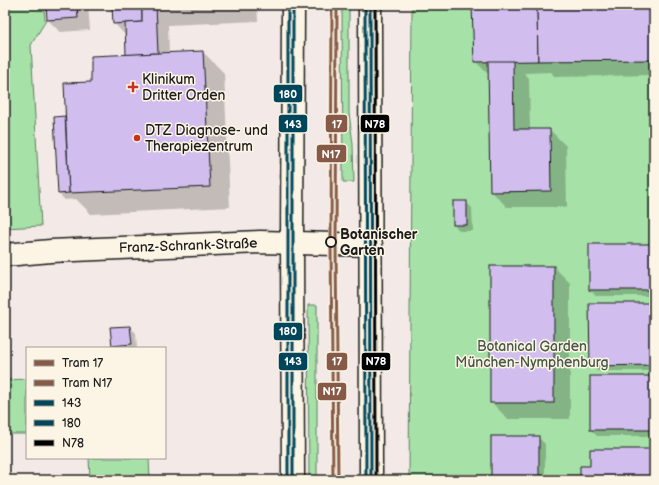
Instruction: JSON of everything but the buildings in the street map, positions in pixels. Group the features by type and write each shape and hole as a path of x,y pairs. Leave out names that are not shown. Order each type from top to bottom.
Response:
{"main road":[{"path":"293,5 293,480"},
{"path":"370,5 371,480"},
{"name":"Franz-Schrank-Straße","path":"5,255 194,244 260,242 371,245"}],"green space":[{"path":"5,5 44,5 45,22 31,45 41,226 5,228"},
{"path":"342,5 349,5 349,113 353,144 354,182 343,182"},
{"name":"Botanical Garden München-Nymphenburg","path":"412,5 654,5 654,480 409,480"},
{"path":"308,305 317,305 317,480 309,480"},
{"path":"26,379 26,434 5,434 5,380"},
{"path":"89,459 149,459 150,480 90,480"}],"tram line":[{"name":"N17","path":"332,5 331,244 333,480"},
{"name":"17","path":"337,5 336,244 338,480"}],"transit line":[{"name":"180","path":"288,5 288,480"},
{"name":"143","path":"293,5 293,480"},
{"name":"180","path":"365,5 366,480"},
{"name":"143","path":"370,5 371,480"},
{"name":"N78","path":"375,5 376,480"}],"place":[{"name":"Klinikum Dritter Orden","path":"133,87"},
{"name":"DTZ Diagnose- und Therapiezentrum","path":"137,138"},
{"name":"Botanischer Garten","path":"331,242"}]}
